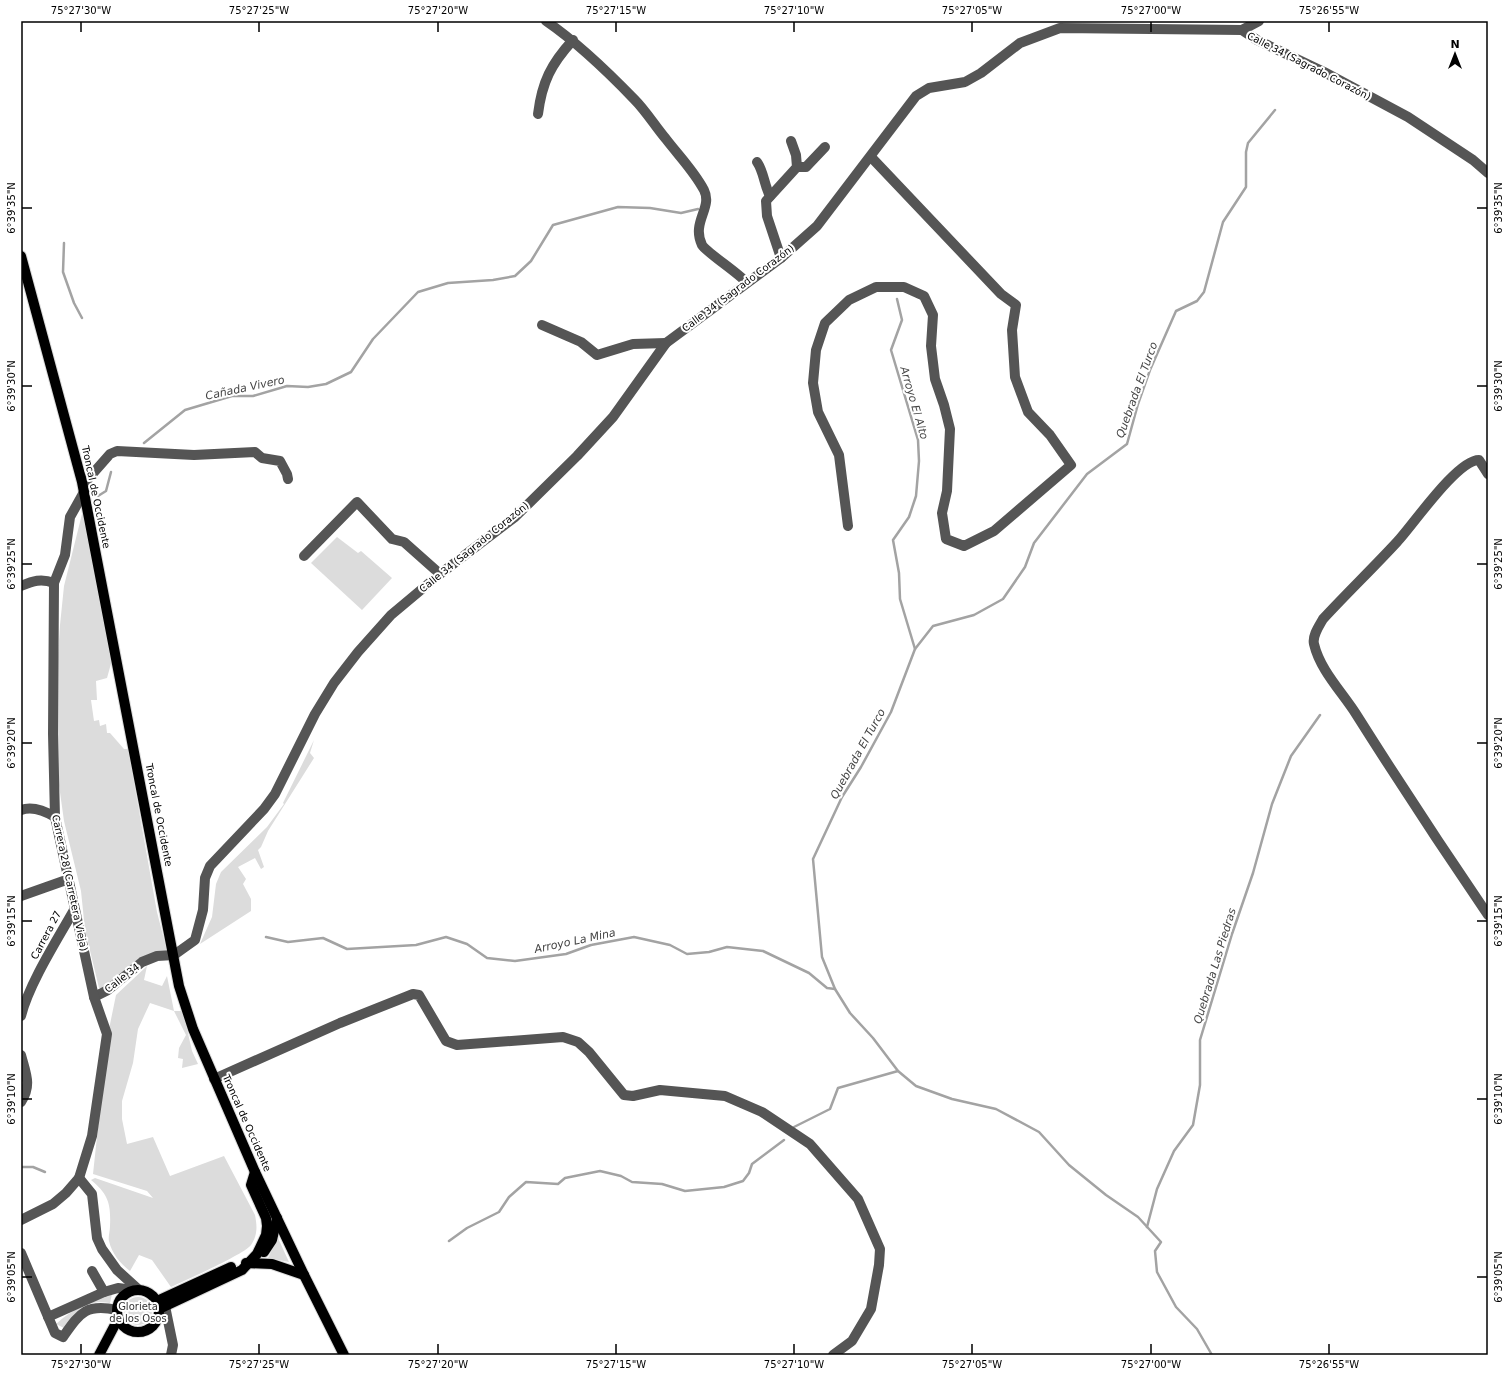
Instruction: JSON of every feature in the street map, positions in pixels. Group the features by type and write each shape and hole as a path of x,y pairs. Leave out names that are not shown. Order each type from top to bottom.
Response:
{"main road":[{"name":"Troncal de Occidente","path":"21,256 84,492 179,986 193,1029 255,1172 344,1355"},
{"path":"160,1305 242,1270 262,1247 267,1226 266,1218 251,1185 255,1172"},
{"path":"249,1262 259,1257 272,1240 277,1218"},
{"path":"249,1262 283,1266 304,1275"},
{"path":"99,1355 117,1314 119,1302 123,1296 136,1290 152,1295 160,1305"},
{"path":"117,1314 125,1328 135,1332 141,1332 151,1328 155,1324 160,1305"}],"street":[{"path":"546,21 573,40 634,99 699,181 705,193 705,208 699,222 698,233 703,247 731,268 746,282"},
{"path":"1242,30 1259,21"},
{"name":"Calle 34 (Sagrado Corazón)","path":"174,955 195,940 203,910 205,878 210,866 264,810 275,794 315,714 343,670 391,616 440,574 515,517 577,456 613,416 666,343 746,282 781,258 817,226 916,96 929,88 965,82 981,74 1020,43 1044,32 1060,28 1084,27 1139,30 1242,30 1257,40 1324,72 1408,117 1473,160 1488,173"},
{"path":"538,114 542,88 548,74 573,40"},
{"path":"791,141 796,155 797,167"},
{"path":"781,258 767,216 766,201 797,167 806,167 826,147"},
{"path":"848,526 839,455 818,412 813,383 816,350 825,322 849,300 876,287 904,287 924,296 933,315 931,346 935,379 950,429 947,492 942,513 946,539 964,546 994,531 1071,465 1050,435 1028,412 1015,377 1012,330 1016,305 1002,294 871,156"},
{"path":"757,162 761,168 766,188 770,196"},
{"path":"542,325 581,342 597,355 633,344 666,343"},
{"name":"Carrera 28 (Carretera Vieja)","path":"79,1178 92,1136 107,1034 94,997 55,817 53,734 54,583 65,555 70,517 84,492 88,479 95,469 110,454 117,451 194,455 255,452 262,458 280,461 288,479"},
{"path":"1488,474 1480,460 1476,460 1464,466 1440,490 1398,542 1323,619 1317,629 1313,642 1319,658 1329,675 1414,806 1488,915"},
{"path":"304,556 357,502 392,539 404,542 440,574"},
{"path":"21,586 34,580 54,583"},
{"path":"21,810 34,809 46,812 55,817"},
{"path":"21,896 69,879"},
{"name":"Carrera 27","path":"21,1016 23,1008 42,968 74,910"},
{"name":"Calle 34","path":"94,997 108,990 142,962 157,956 174,955"},
{"path":"214,1079 340,1023 413,994 419,995 446,1041 457,1045 563,1038 578,1042 589,1052 624,1095 633,1096 660,1090 725,1096 762,1112 810,1144 858,1200 880,1249 871,1309 852,1342 833,1355"},
{"path":"21,1055 28,1082 27,1092 22,1100"},
{"path":"21,1220 53,1204 66,1193 79,1178 92,1194 97,1238 102,1249 117,1270 136,1290"},
{"path":"21,1253 48,1317 59,1335 86,1310 101,1306 117,1314"},
{"path":"92,1271 104,1292"},
{"path":"48,1317 104,1292 118,1288 136,1290"},
{"path":"160,1305 173,1345 171,1355"}],"green space":[{"path":"84,506 112,660 107,678 96,681 97,700 91,700 94,721 99,720 100,726 106,724 107,733 110,733 124,749 128,749 157,912 168,955 157,956 106,988 99,988 85,930 81,891 64,821 58,778 57,672 60,625 64,586"},
{"path":"337,537 358,553 361,551 392,578 362,610 311,563"},
{"path":"314,740 310,753 314,758 268,831 261,847 258,850 264,867 261,869 255,858 238,867 246,879 243,884 251,899 251,911 200,944 212,917 216,884 221,872 267,827 284,804 283,803"},
{"path":"147,966 144,980 162,986 167,976 174,1011 150,1003 138,1029 133,1063 122,1101 122,1119 127,1144 153,1137 170,1176 224,1156 255,1215 256,1222 255,1238 251,1245 246,1249 214,1267 171,1287 152,1260 139,1255 130,1271 117,1258 109,1241 109,1205 105,1195 91,1180 95,1178 153,1198 147,1191 93,1174 108,1034 116,995"},
{"path":"174,1011 183,1011 192,1051 198,1064 182,1068 183,1059 178,1058 179,1048 186,1035"},
{"path":"278,1238 289,1262 268,1258"},
{"path":"112,1294 110,1303 102,1302 88,1304 83,1307 74,1316 66,1329 56,1324 82,1305 97,1298"},
{"name":"Glorieta de los Osos","path":"138,1297 148,1301 152,1311 148,1321 138,1325 128,1321 124,1311 128,1301"}],"waterway":[{"name":"Quebrada El Turco","path":"1212,1355 1197,1329 1176,1307 1157,1272 1155,1251 1161,1242 1138,1217 1106,1195 1069,1165 1039,1132 996,1109 952,1099 916,1086 898,1071 873,1038 850,1013 835,989 822,957 813,859 842,797 861,767 891,712 915,649 933,626 974,615 1003,599 1025,567 1034,543 1087,474 1127,444 1138,404 1150,370 1176,311 1197,301 1204,292 1223,222 1246,187 1246,152 1248,143 1275,110"},
{"name":"Cañada Vivero","path":"144,443 185,410 232,396 253,396 287,386 308,387 326,384 351,372 373,339 418,292 448,283 493,280 515,276 531,261 553,225 618,207 650,208 681,213 698,209"},
{"path":"64,243 63,272 74,303 82,318"},
{"name":"Arroyo El Alto","path":"897,299 902,320 891,350 918,440 919,461 916,496 909,517 893,540 899,573 900,599 915,649"},
{"path":"98,496 106,491 111,472"},
{"name":"Quebrada Las Piedras","path":"1147,1227 1157,1189 1174,1151 1193,1125 1200,1085 1200,1040 1232,934 1253,873 1272,804 1291,756 1320,715"},
{"name":"Arroyo La Mina","path":"266,937 288,942 323,938 347,949 416,945 446,937 467,944 487,958 515,961 566,954 591,945 634,937 670,945 687,954 709,952 727,947 763,951 809,973 827,988 835,989"},
{"path":"794,1127 830,1109 838,1088 898,1071"},
{"path":"449,1241 467,1228 499,1212 509,1197 526,1182 558,1184 565,1178 600,1171 621,1176 632,1182 662,1184 685,1191 724,1187 743,1181 749,1173 752,1164 784,1140"},
{"path":"21,1167 33,1167 45,1172"}]}
